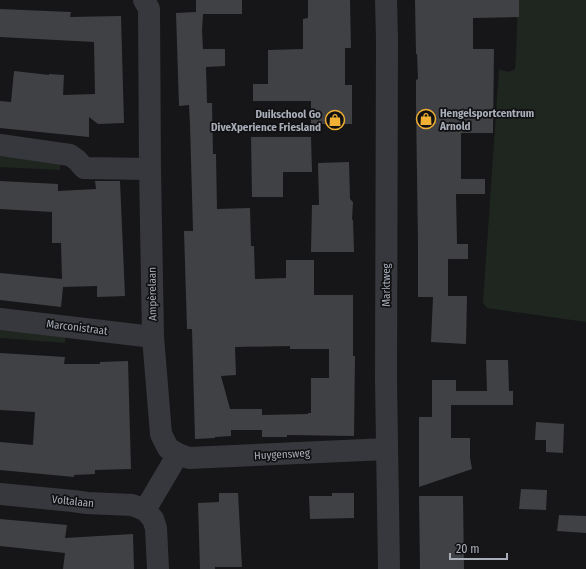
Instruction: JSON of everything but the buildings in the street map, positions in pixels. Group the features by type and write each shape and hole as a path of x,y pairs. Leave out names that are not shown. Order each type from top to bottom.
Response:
{"street":[{"name":"Ampèrelaan","path":"144,0 149,9 153,337 161,434 168,448 178,454"},
{"name":"Marktweg","path":"386,0 386,380 389,569"},
{"path":"0,145 70,155 84,168 150,169"},
{"name":"Marconistraat","path":"0,318 153,337"},
{"name":"Huygensweg","path":"178,454 189,458 387,449"},
{"path":"158,569 156,528 153,519 145,510 178,454"},
{"name":"Voltalaan","path":"0,494 73,501 87,504 132,505 145,510"}],"shaded area":[{"path":"518,0 586,0 586,322 487,308 483,303 499,69 509,72 515,69"},
{"path":"0,152 61,159 60,170 0,167"},
{"path":"0,323 66,329 65,343 0,338"}],"place":[{"name":"Hengelsportcentrum Arnold","path":"426,119"},
{"name":"Duikschool Go DiveXperience Friesland","path":"335,120"}]}
